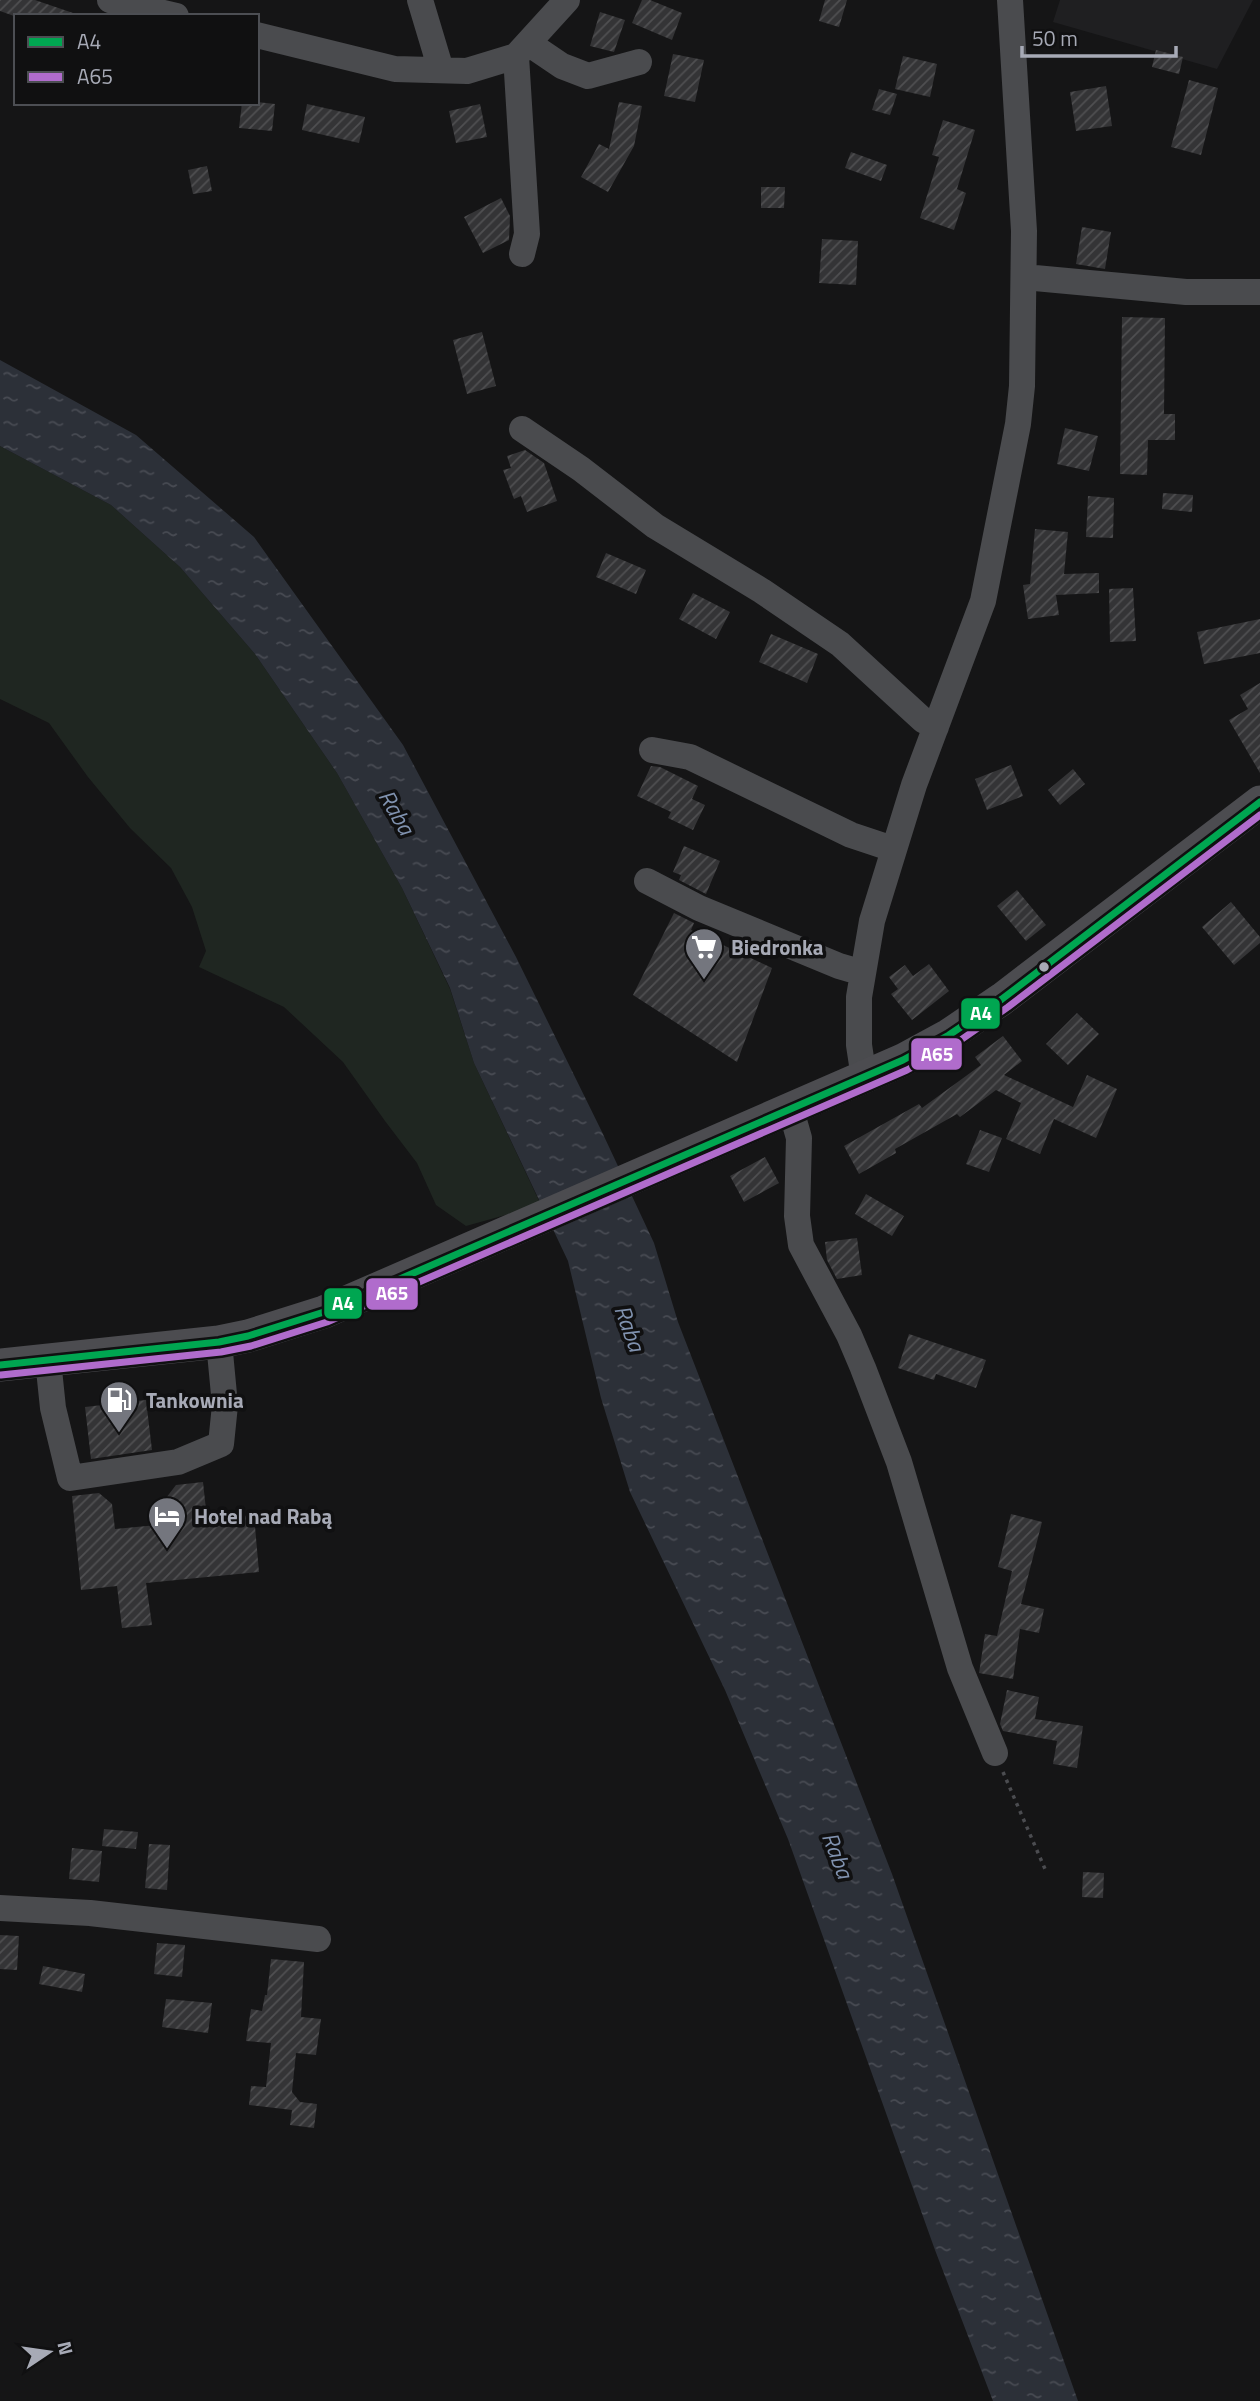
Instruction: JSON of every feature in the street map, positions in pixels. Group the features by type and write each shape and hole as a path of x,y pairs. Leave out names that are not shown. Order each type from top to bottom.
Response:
{"main road":[{"path":"0,1365 219,1342 248,1336 324,1312 864,1078 949,1035 1002,999 1260,802"}],"street":[{"path":"110,0 168,14"},
{"path":"420,0 441,70"},
{"path":"259,35 395,69 467,71 522,49 567,0"},
{"path":"864,1078 859,1045 859,997 872,921 893,849 983,601 1021,398 1023,218 1010,0"},
{"path":"522,49 588,76 639,62"},
{"path":"522,49 527,234 522,254"},
{"path":"1024,277 1185,292 1260,292"},
{"path":"522,429 581,469 655,526 762,591 840,643 923,720 936,727"},
{"path":"652,750 690,757 851,835 893,849"},
{"path":"647,881 699,908 838,966 863,973"},
{"path":"791,1110 799,1138 796,1216 801,1245 849,1335 899,1462 960,1668 995,1754"},
{"path":"48,1360 53,1408 70,1478 178,1462 220,1444 225,1405 219,1342"},
{"path":"0,1908 90,1913 318,1939"}],"path":[{"path":"995,1754 1045,1869"}],"shaded area":[{"path":"1060,0 1253,0 1217,69 1053,22"},
{"path":"0,446 111,505 180,567 255,654 337,773 402,888 450,989 474,1063 541,1205 466,1226 436,1205 417,1163 343,1062 284,1007 199,967 206,951 192,907 171,868 130,828 88,777 49,723 0,699"}],"water":[{"name":"Raba","path":"0,360 136,435 254,537 403,745 516,957 654,1243 678,1322 892,1874 1078,2401 993,2401 935,2250 788,1839 725,1690 630,1492 601,1398 568,1261 474,1063 450,988 402,888 337,773 255,654 180,567 111,505 0,446"}],"building":[{"path":"0,0 35,0 73,14 14,16 0,11"},
{"path":"642,0 650,0 682,13 672,40 632,23"},
{"path":"825,0 847,0 839,27 819,21"},
{"path":"600,12 625,20 614,52 590,46"},
{"path":"1156,50 1183,57 1179,74 1152,67"},
{"path":"673,54 704,60 695,102 664,96"},
{"path":"903,56 937,64 930,97 895,89"},
{"path":"1189,80 1218,88 1201,155 1171,147"},
{"path":"1106,86 1112,126 1076,131 1070,92"},
{"path":"879,89 897,94 890,115 872,110"},
{"path":"259,102 275,104 272,131 239,128 242,105 259,105"},
{"path":"619,102 642,106 634,146 608,192 581,177 599,144 609,149"},
{"path":"307,104 365,117 359,143 302,130"},
{"path":"480,104 487,137 456,143 449,111"},
{"path":"943,120 975,130 957,189 966,193 954,230 920,218 939,157 932,155"},
{"path":"851,152 887,165 881,181 845,168"},
{"path":"207,166 212,191 193,194 188,170"},
{"path":"761,187 785,187 784,208 761,208"},
{"path":"501,198 510,216 509,240 483,253 464,217"},
{"path":"1082,227 1111,232 1105,269 1076,264"},
{"path":"822,239 858,241 856,285 819,283"},
{"path":"1122,317 1165,318 1164,414 1175,414 1175,440 1148,440 1147,475 1120,474"},
{"path":"482,332 496,386 467,394 453,340"},
{"path":"1065,428 1098,436 1089,471 1057,464"},
{"path":"525,450 544,463 557,501 527,512 521,496 514,499 503,470 511,468 507,456"},
{"path":"1163,493 1193,495 1192,512 1162,509"},
{"path":"1088,496 1114,498 1113,538 1086,537"},
{"path":"1035,529 1068,532 1064,574 1099,573 1099,593 1056,595 1059,615 1028,619 1023,585 1030,584"},
{"path":"606,553 646,570 636,594 596,577"},
{"path":"1133,588 1136,641 1110,642 1109,589"},
{"path":"693,593 730,612 716,639 679,619"},
{"path":"1260,619 1260,653 1204,664 1197,632"},
{"path":"771,634 818,654 807,683 759,662"},
{"path":"1260,683 1260,773 1229,720 1248,709 1240,695"},
{"path":"1011,765 1023,796 987,810 975,779"},
{"path":"651,766 660,767 698,786 692,799 705,805 693,830 668,818 671,812 637,796"},
{"path":"1073,769 1085,784 1060,805 1048,790"},
{"path":"684,846 720,861 706,894 679,880 681,875 673,872"},
{"path":"1017,890 1046,925 1026,941 997,906"},
{"path":"1231,902 1260,937 1260,943 1234,965 1202,927"},
{"name":"Biedronka","path":"674,913 694,923 691,930 772,968 737,1062 633,995"},
{"path":"929,964 949,991 912,1020 891,994 898,989 889,977 905,965 913,976"},
{"path":"1077,1013 1099,1034 1068,1065 1046,1044"},
{"path":"1003,1036 1022,1061 1004,1075 1073,1107 1087,1075 1117,1089 1096,1138 1054,1119 1040,1154 1006,1139 1021,1103 996,1090 960,1117 957,1114 895,1149 896,1153 859,1174 844,1146 919,1104 922,1108 981,1065 975,1057"},
{"path":"980,1130 1002,1138 989,1172 966,1164"},
{"path":"765,1157 779,1183 744,1202 730,1176"},
{"path":"866,1194 904,1216 892,1236 855,1214"},
{"path":"857,1238 862,1275 837,1279 827,1260 825,1242"},
{"path":"909,1334 986,1360 976,1388 936,1374 934,1380 898,1368"},
{"name":"Tankownia","path":"146,1400 152,1450 91,1459 85,1407"},
{"name":"Hotel nad Rabą","path":"203,1482 207,1519 254,1515 259,1572 146,1583 152,1625 122,1628 117,1586 81,1590 72,1496 99,1493 112,1504 115,1529 168,1524 166,1498 176,1485"},
{"path":"1011,1514 1042,1522 1021,1604 1044,1609 1039,1633 1020,1629 1013,1679 979,1673 985,1634 997,1636 1012,1571 998,1567"},
{"path":"1007,1690 1039,1697 1035,1719 1083,1726 1077,1768 1053,1764 1057,1741 1003,1731 1000,1724"},
{"path":"104,1829 138,1832 136,1849 102,1846"},
{"path":"149,1844 170,1845 167,1890 145,1888"},
{"path":"72,1848 102,1851 99,1882 69,1879"},
{"path":"1083,1872 1104,1873 1103,1898 1082,1897"},
{"path":"0,1935 19,1936 17,1970 0,1969"},
{"path":"157,1943 185,1945 182,1977 154,1974"},
{"path":"271,1959 304,1962 301,2017 321,2019 316,2055 296,2053 292,2092 300,2102 317,2104 314,2128 290,2125 292,2110 249,2105 251,2086 266,2087 271,2043 246,2041 251,2009 262,2011 267,1995"},
{"path":"43,1966 85,1974 82,1992 39,1984"},
{"path":"166,1999 212,2003 208,2033 162,2027"}],"transit line":[{"name":"A4","path":"0,1365 219,1342 248,1336 324,1312 903,1060 949,1035 1002,999 1260,802"},
{"name":"A65","path":"1,1375 221,1352 251,1346 327,1322 907,1070 955,1044 1008,1007 1260,815"}],"place":[{"name":"Biedronka","path":"704,981"},
{"name":"Tankownia","path":"119,1434"},
{"name":"Hotel nad Rabą","path":"167,1550"}]}
